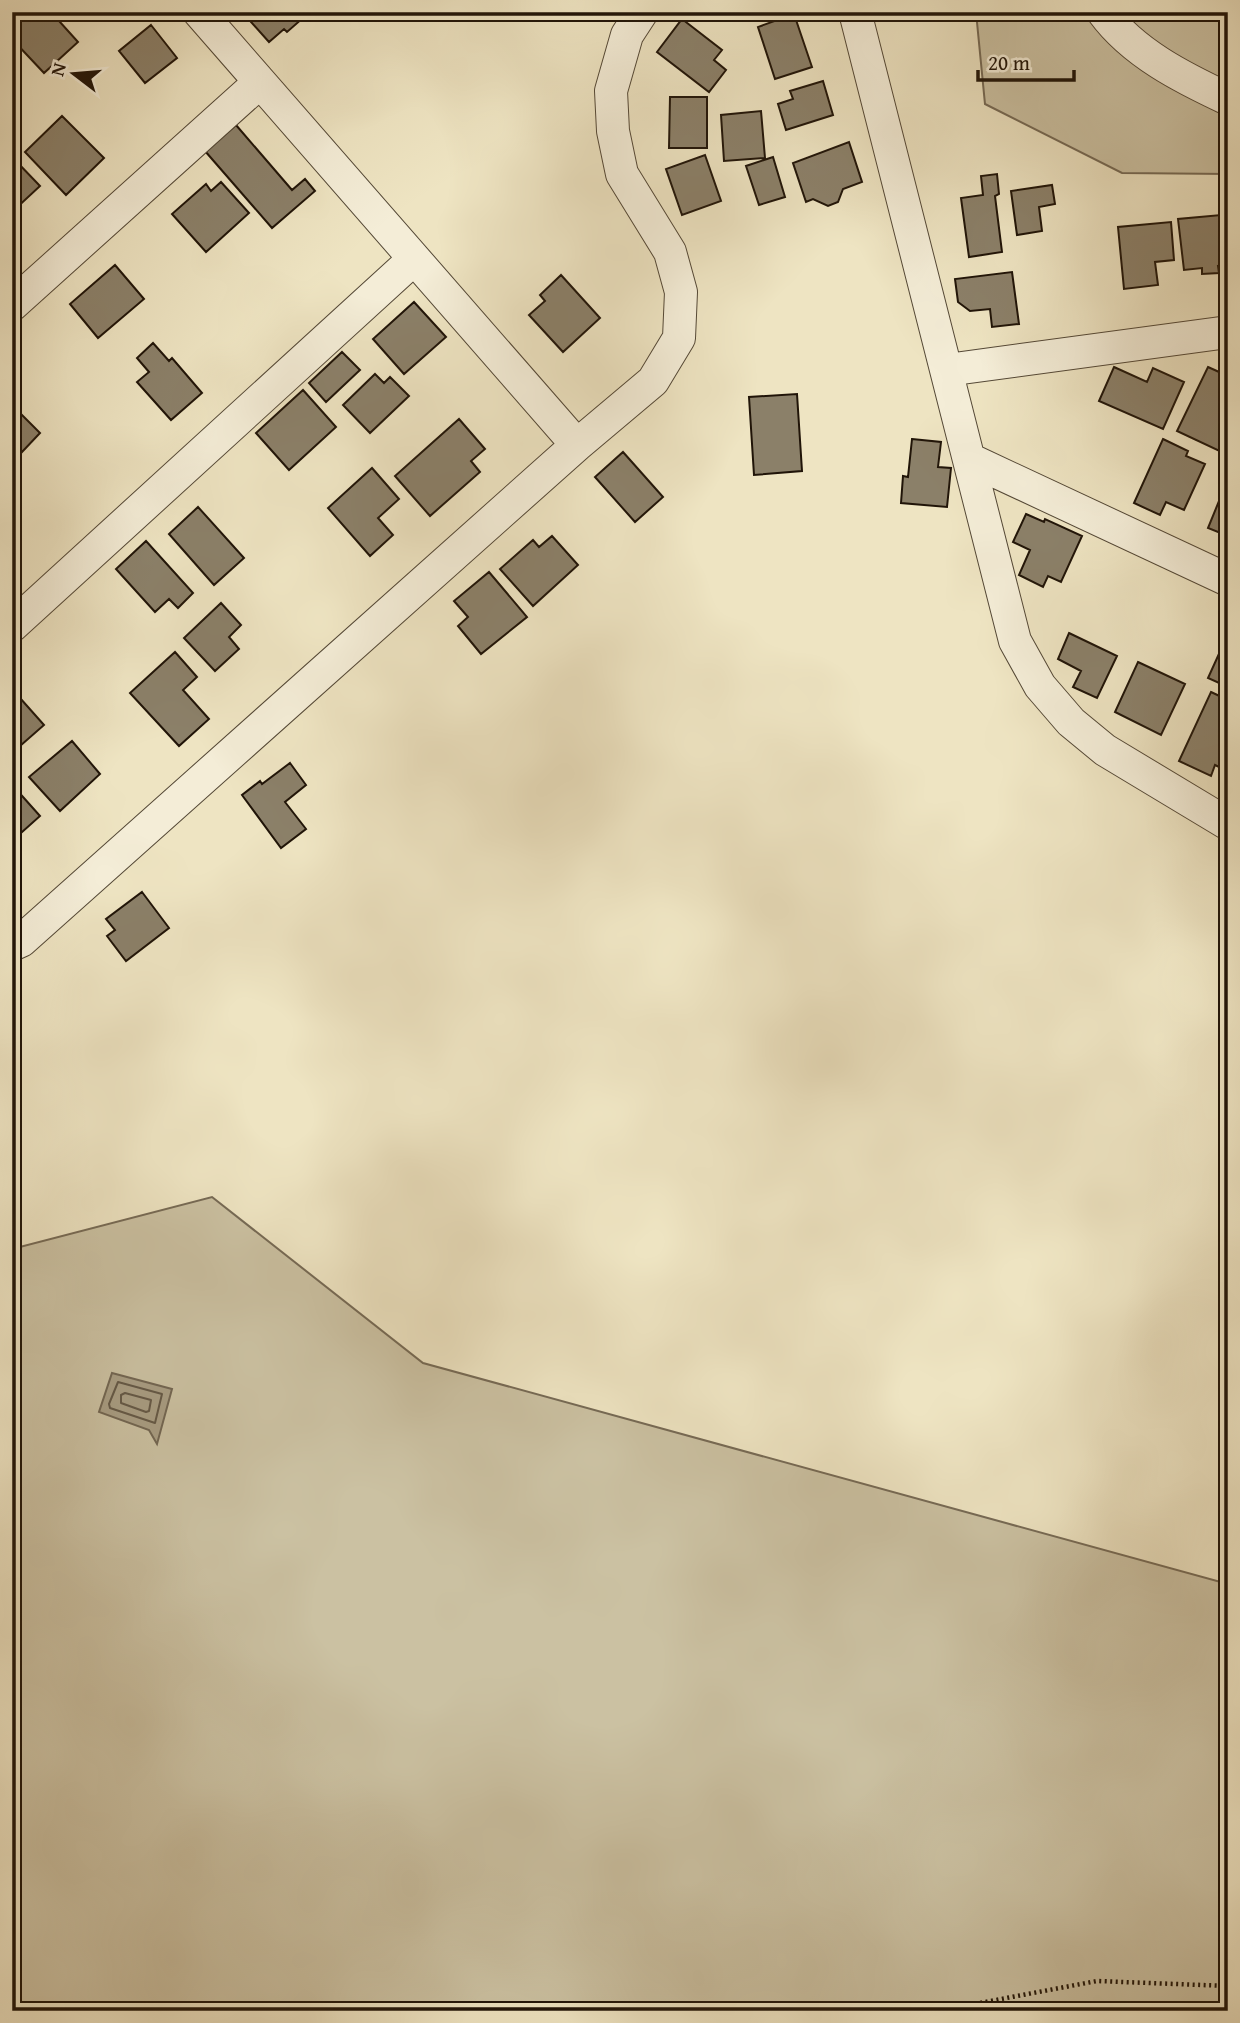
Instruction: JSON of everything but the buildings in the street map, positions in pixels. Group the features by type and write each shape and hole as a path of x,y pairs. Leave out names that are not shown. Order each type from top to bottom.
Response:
{"street":[{"path":"198,12 577,446"},
{"path":"12,945 21,941 653,381 679,338 681,292 670,252 622,174 613,131 611,91 627,35 642,12"},
{"path":"855,12 1015,641 1041,686 1071,722 1105,750 1228,824"},
{"path":"1102,12 1116,31 1173,71 1228,99"},
{"path":"12,305 260,82"},
{"path":"12,626 414,259"},
{"path":"947,370 1224,335"},
{"path":"969,459 1228,580"}],"path":[{"path":"937,2011 1097,1981 1228,1986"}],"shaded area":[{"path":"976,12 1228,12 1228,174 1122,173 985,104"},
{"path":"212,1197 423,1363 1228,1584 1228,2011 12,2011 12,1249"}],"water":[{"path":"112,1373 172,1389 157,1444 149,1430 99,1412"}]}
